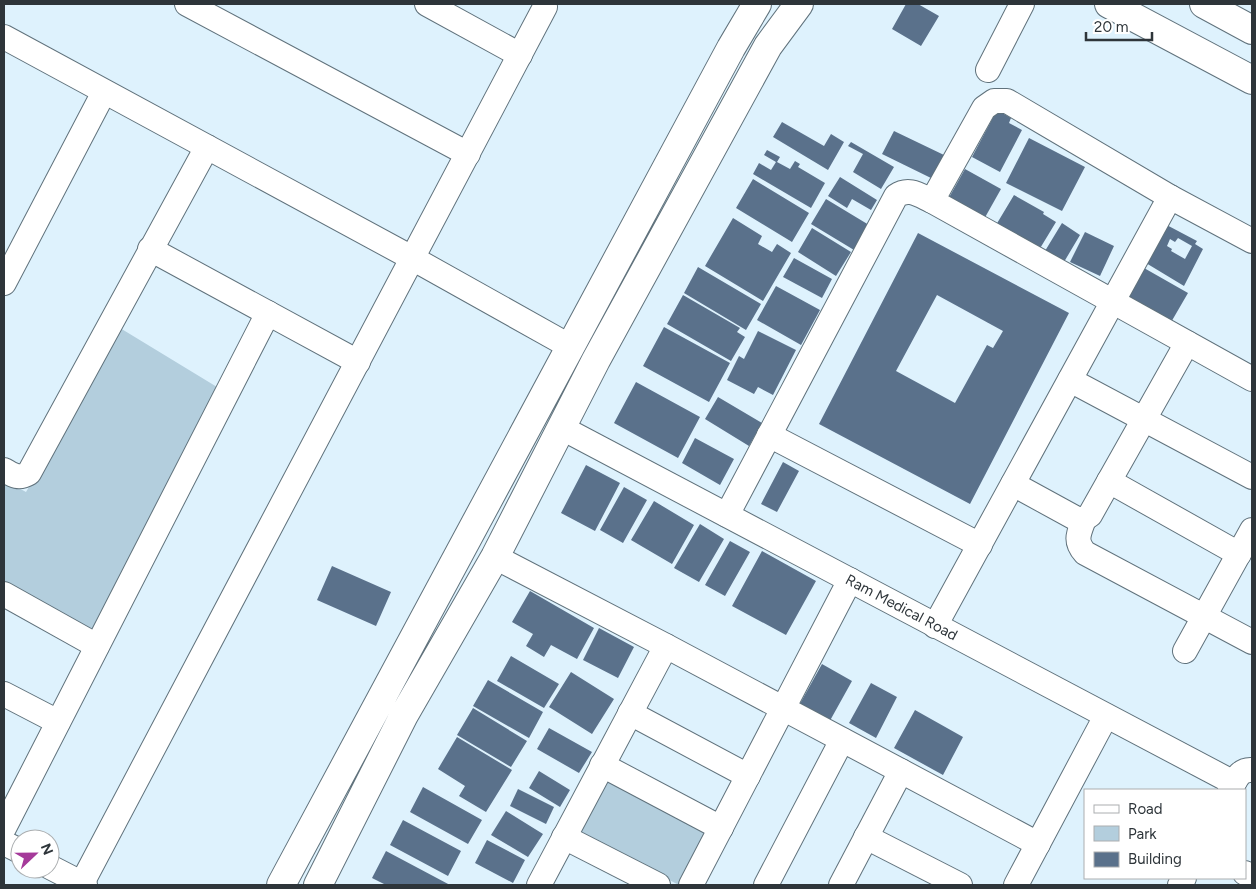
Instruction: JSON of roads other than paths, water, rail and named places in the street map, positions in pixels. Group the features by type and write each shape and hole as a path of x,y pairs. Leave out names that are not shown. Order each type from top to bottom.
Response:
{"street":[{"path":"187,4 468,154"},
{"path":"427,4 520,55"},
{"path":"281,885 731,48 757,4"},
{"path":"318,885 404,715 495,558 596,360 768,46 799,4"},
{"path":"988,70 1022,4"},
{"path":"1109,4 1252,80"},
{"path":"1204,4 1252,30"},
{"path":"60,872 83,885 545,7"},
{"path":"6,42 207,147 571,347"},
{"path":"4,284 104,92"},
{"path":"932,201 984,108 994,101 1007,101 1170,197 1252,241"},
{"path":"4,470 15,477 22,477 29,472 207,147"},
{"path":"727,516 896,196 903,191 912,192 932,201 1252,379"},
{"path":"935,626 1170,197"},
{"path":"150,249 358,362"},
{"path":"4,828 268,313"},
{"path":"1013,484 1076,519 1084,519 1090,515 1187,343"},
{"path":"1070,380 1252,477"},
{"name":"Ram Medical Road","path":"562,428 1106,716 1239,781"},
{"path":"769,435 980,545"},
{"path":"1109,481 1239,554"},
{"path":"1084,519 1077,537 1078,546 1085,554 1252,642"},
{"path":"1185,651 1252,530"},
{"path":"495,558 666,646 1038,844"},
{"path":"691,885 850,580"},
{"path":"4,594 97,646"},
{"path":"539,885 666,646"},
{"path":"4,694 58,722"},
{"path":"630,713 748,776"},
{"path":"1016,885 1106,716"},
{"path":"766,885 842,740"},
{"path":"602,765 721,828"},
{"path":"841,885 901,771"},
{"path":"564,837 658,885"},
{"path":"866,837 960,885"}]}
